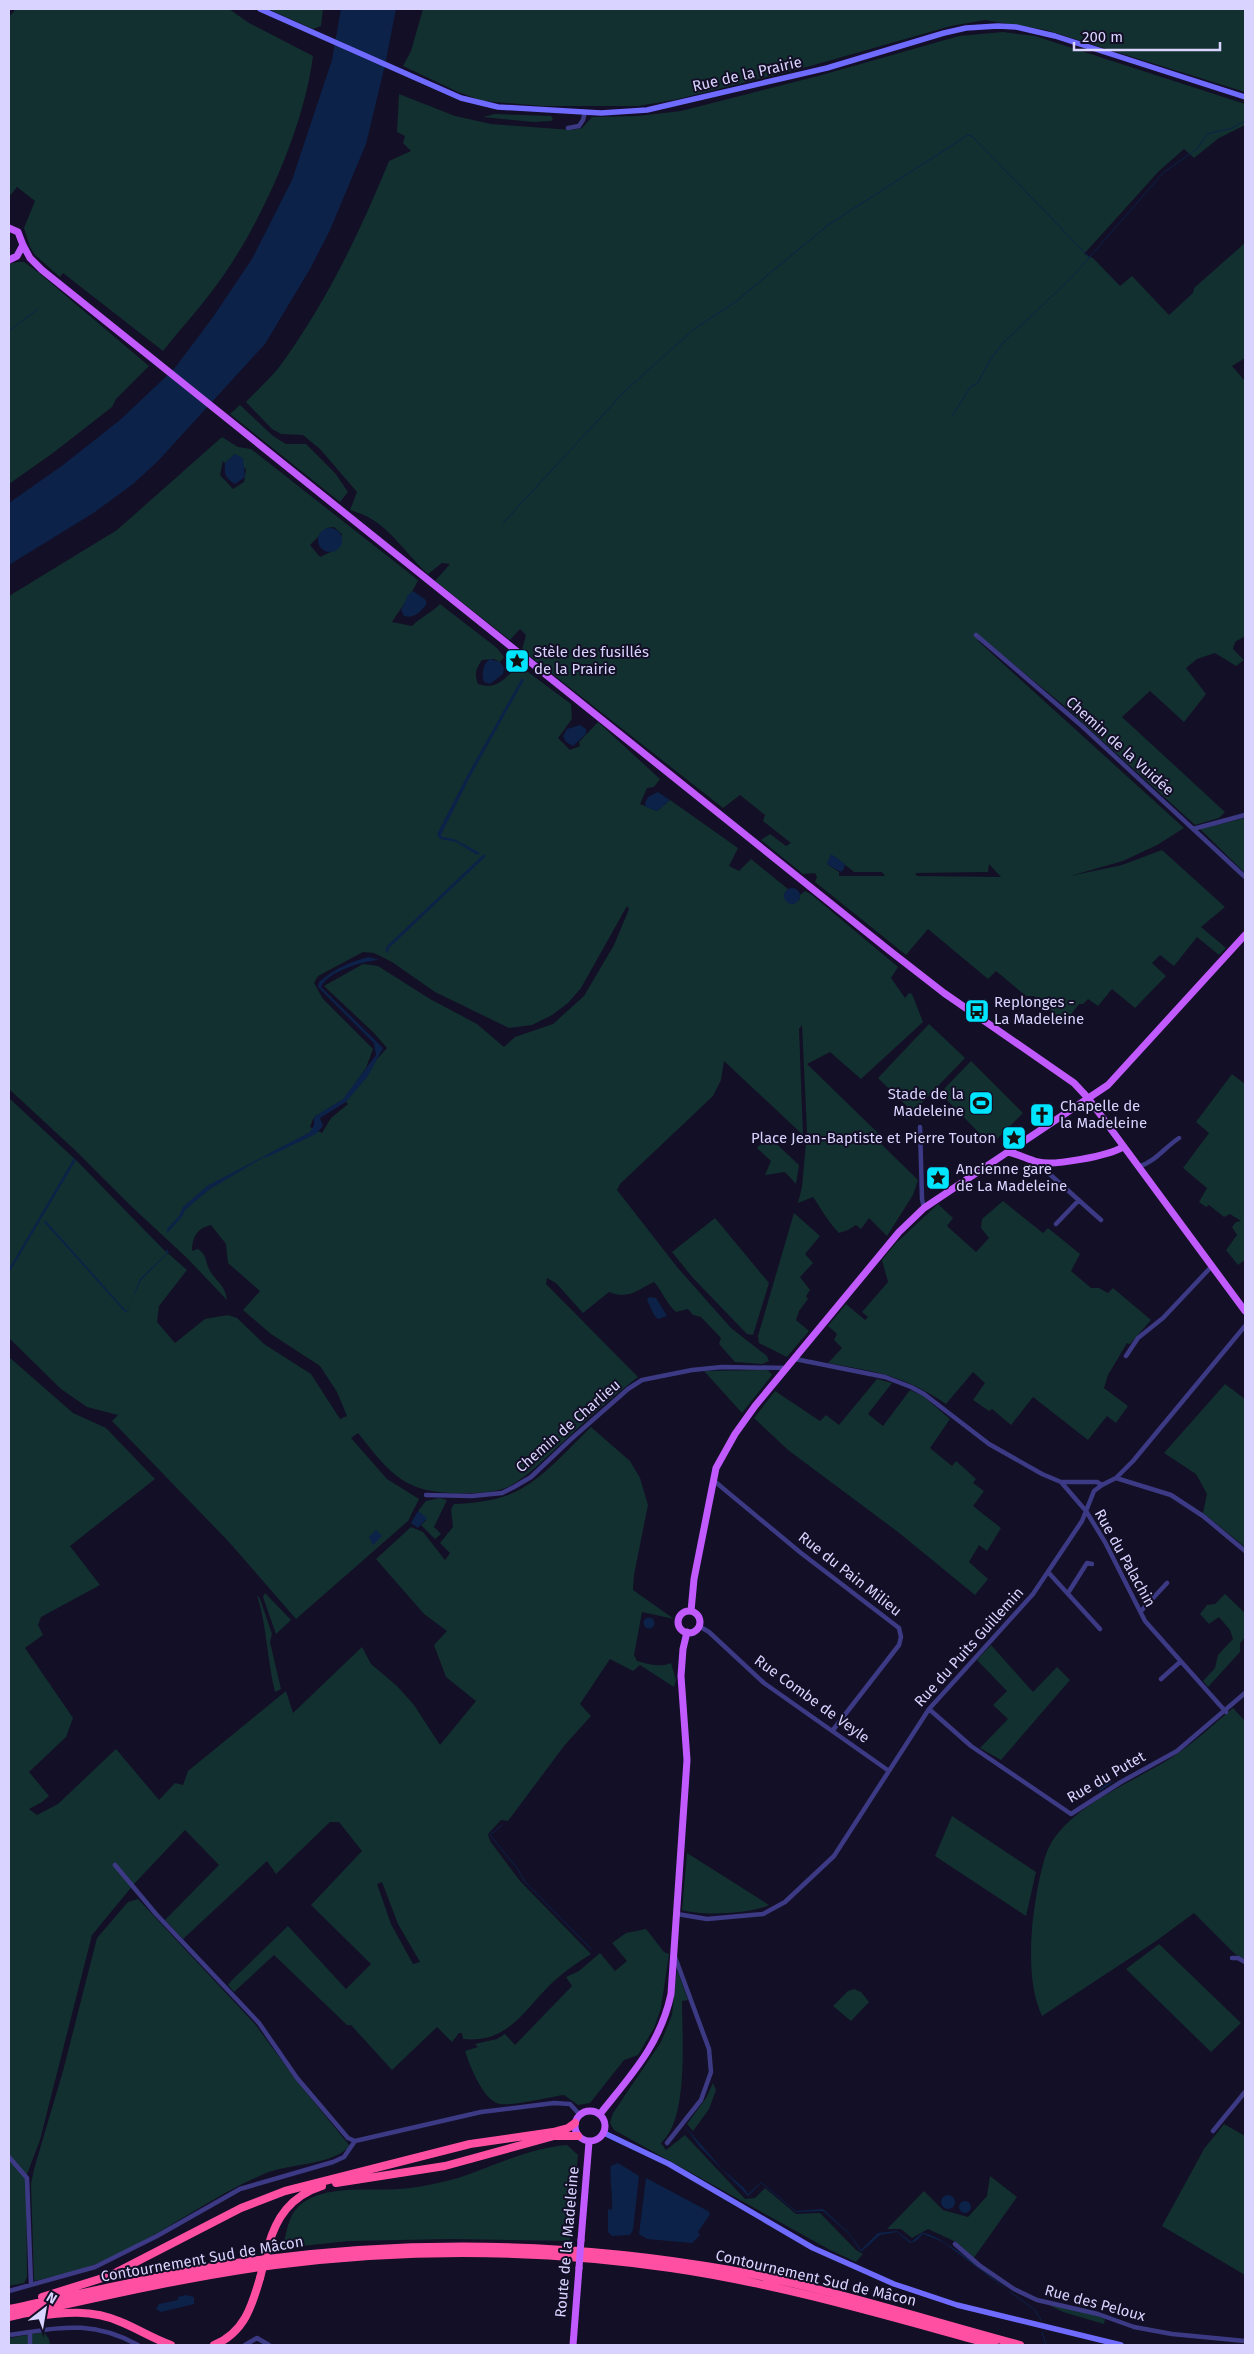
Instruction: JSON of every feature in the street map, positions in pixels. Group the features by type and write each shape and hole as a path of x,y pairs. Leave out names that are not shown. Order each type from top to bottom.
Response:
{"highway":[{"path":"9,2308 109,2276 241,2208 285,2191 470,2144 553,2132 568,2128 575,2123"},
{"path":"214,2345 234,2334 245,2320 276,2224 288,2206 301,2195 315,2189 437,2168 554,2136 578,2136"},
{"name":"Contournement Sud de Mâcon","path":"9,2308 170,2275 281,2257 394,2248 507,2246 582,2250 733,2271 834,2294 1020,2345"},
{"name":"Contournement Sud de Mâcon","path":"9,2317 192,2278 275,2265 398,2254 511,2254 578,2257 634,2263 727,2277 838,2302 994,2345"},
{"path":"9,2321 56,2313 91,2313 122,2322 171,2345"}],"main road":[{"path":"9,228 18,232 30,258 42,270 808,887 944,993 1078,1086 1245,1311"},
{"path":"11,259 20,253 23,245"},
{"path":"11,259 26,260 42,270"},
{"path":"691,1611 694,1579 716,1468 735,1434 786,1368 891,1240 924,1208 1108,1085 1245,935"},
{"path":"1074,1106 1078,1096 1078,1086"},
{"path":"1008,1152 1039,1162 1069,1160 1112,1152 1123,1147"},
{"path":"691,1611 698,1615 699,1626 694,1631 687,1632 679,1625 679,1618 684,1612 691,1611"},
{"path":"600,2114 638,2067 660,2031 671,1994 687,1760 682,1676 683,1649 687,1632"},
{"path":"590,2111 600,2114 606,2125 604,2133 598,2140 589,2142 578,2136 575,2123 580,2115 590,2111"},
{"name":"Route de la Madeleine","path":"573,2345 589,2142"}],"street":[{"name":"Rue de la Prairie","path":"260,9 461,98 482,104 619,113 658,108 826,68 944,32 980,26 1016,27 1034,30 1245,96"},
{"path":"568,128 579,126 584,120 585,112"},
{"name":"Chemin de la Vuidée","path":"976,635 1082,726 1245,877"},
{"path":"1193,829 1245,815"},
{"path":"920,1126 922,1199 924,1208"},
{"path":"1138,1167 1152,1162 1164,1148 1179,1138"},
{"path":"1039,1162 1078,1201 1101,1220"},
{"path":"1056,1224 1078,1201"},
{"path":"1126,1356 1138,1338 1163,1318 1212,1266"},
{"path":"1061,1482 1097,1482 1102,1484 1116,1478 1163,1427 1245,1326"},
{"name":"Rue du Palachin","path":"795,1359 885,1377 924,1394 989,1444 1042,1474 1061,1482 1086,1511 1105,1542 1145,1621 1226,1712"},
{"name":"Chemin de Charlieu","path":"426,1495 472,1496 502,1493 514,1487 531,1477 570,1440 642,1380 707,1368 786,1368"},
{"path":"1116,1478 1170,1495 1203,1516 1245,1551"},
{"name":"Rue du Pain Milieu","path":"713,1480 801,1552 899,1628 902,1637 899,1645 833,1730"},
{"name":"Rue du Puits Guillemin","path":"677,1914 707,1919 763,1914 785,1902 839,1850 929,1709 1033,1594 1082,1521 1094,1491 1102,1484"},
{"path":"1068,1593 1087,1564 1092,1564"},
{"path":"1048,1572 1100,1630"},
{"path":"1141,1611 1167,1582"},
{"name":"Rue Combe de Veyle","path":"699,1626 709,1632 764,1683 889,1771"},
{"path":"1160,1679 1180,1662"},
{"name":"Rue du Putet","path":"929,1709 971,1746 1071,1814 1177,1751 1226,1712 1245,1693"},
{"path":"115,1865 156,1914 258,2023 297,2078 344,2134 356,2141"},
{"path":"667,2143 701,2100 711,2072 709,2049 674,1956"},
{"path":"1232,1958 1238,1958 1245,1962"},
{"path":"1213,2131 1245,2092"},
{"path":"9,2291 95,2267 158,2236 240,2189 333,2162 344,2157 356,2141 472,2114 554,2102 570,2104 580,2115"},
{"path":"604,2133 669,2164 813,2248 894,2284 957,2305 1121,2345"},
{"path":"9,2157 27,2178 31,2284"},
{"name":"Rue des Peloux","path":"955,2244 1014,2290 1037,2300 1098,2314 1134,2327 1172,2334 1245,2341"},
{"path":"9,2336 80,2326 103,2330 138,2345"},
{"path":"30,2332 30,2345"},
{"path":"245,2345 258,2338 268,2345"}],"green space":[{"path":"16,9 229,9 249,23 313,56 300,114 290,144 265,204 250,233 218,283 163,351 63,273 60,277 35,255 30,247 24,228 35,201 17,187 9,197 9,17"},
{"path":"268,9 323,9 321,26 313,29"},
{"path":"423,9 1245,9 1245,92 1046,30 985,20 951,26 807,67 674,100 638,106 542,106 483,101 458,92 403,66 411,51"},
{"path":"1003,32 1035,36 1245,104 1245,125 1219,138 1194,158 1184,149 1159,171 1084,254 1093,258 1120,286 1132,276 1169,315 1193,293 1194,288 1245,243 1245,358 1232,366 1245,381 1245,636 1235,642 1233,649 1244,660 1236,666 1215,653 1197,659 1186,668 1206,694 1184,722 1150,691 1122,717 1225,812 1219,818 1195,825 1062,704 989,644 977,640 1184,828 1157,845 1123,861 1070,876 1122,865 1162,850 1225,907 1201,927 1226,948 1219,955 1197,937 1174,966 1160,955 1152,963 1166,976 1135,1008 1112,989 1098,1006 1088,999 1083,1004 1079,1004 1065,1022 1034,996 1026,996 996,971 988,979 928,929 906,955 815,882 817,877 815,873 803,874 761,840 770,834 786,846 791,843 763,821 765,815 740,795 723,808 522,650 526,635 520,629 510,640 435,581 450,564 442,563 428,574 377,522 350,510 357,492 320,449 303,435 281,434 272,429 246,402 280,366 327,292 354,240 389,161 411,151 403,143 405,136 397,132 399,94 455,116 491,124 572,130 582,128 592,117 638,116 681,111 818,76 959,36","holes":["834,856 854,872 882,872 885,876 839,876 839,872 827,864","989,864 1001,877 917,876 915,873 988,872"]},
{"path":"495,114 551,116 553,119 551,121 533,122 483,117"},
{"path":"24,262 39,273 149,366 116,399 112,407 53,453 9,484 9,264"},
{"path":"240,405 273,436 286,444 306,444 335,473 348,492 340,502 230,414"},
{"path":"222,437 238,447 251,449 418,580 392,622 412,626 440,604 497,648 504,657 500,662 494,659 482,660 476,671 478,684 492,686 497,684 520,666 571,704 572,719 558,738 570,750 580,746 579,742 598,722 660,779 654,787 647,788 640,804 657,811 670,800 738,848 729,866 739,871 751,859 788,889 784,895 799,901 800,895 805,891 812,895 898,967 891,978 905,998 909,993 912,994 923,1022 861,1079 830,1052 807,1064 879,1134 875,1138 918,1180 913,1195 887,1236 869,1218 861,1229 856,1225 839,1233 813,1197 798,1203 802,1187 807,1132 802,1025 799,1029 803,1135 724,1061 721,1080 713,1096 620,1184 617,1190 677,1267 731,1328 767,1356 769,1361 762,1364 735,1362 719,1344 721,1338 701,1317 693,1315 688,1309 676,1312 654,1282 627,1294 622,1295 609,1292 583,1313 556,1283 547,1278 546,1284 638,1377 600,1408 524,1477 510,1486 495,1491 448,1493 417,1487 393,1473 358,1433 351,1438 387,1479 419,1499 408,1521 296,1619 228,1541 112,1421 118,1415 87,1407 61,1389 9,1338 9,1098 78,1162 163,1249 187,1270 159,1306 157,1322 175,1343 205,1319 228,1315 237,1318 264,1344 311,1374 340,1419 347,1416 337,1392 320,1366 271,1334 243,1310 260,1291 228,1263 226,1244 211,1225 202,1228 196,1234 192,1251 198,1249 203,1254 209,1269 224,1290 227,1300 187,1258 9,1089 9,596 117,530","holes":["235,454 246,470 244,482 233,489 220,475 223,461 225,463","334,527 342,534 337,549 320,557 310,545 327,528","627,906 629,909 614,945 584,996 553,1024 515,1037 504,1047 477,1024 430,999 378,966 363,964 324,986 374,1033 387,1048 355,1083 366,1068 373,1049 323,999 314,983 318,976 363,952 374,953 392,962 435,992 509,1028 532,1025 552,1015 568,1003 581,988","344,1099 348,1104 331,1118 322,1133 310,1127 314,1117"]},
{"path":"1245,818 1245,873 1200,829"},
{"path":"929,1024 965,1058 913,1112 878,1078"},
{"name":"Stade de la Madeleine","path":"971,1061 1023,1113 991,1145 940,1093"},
{"path":"1232,1074 1245,1084 1245,1260 1238,1265 1226,1250 1237,1235 1232,1227 1236,1222 1241,1221 1230,1214 1224,1217 1209,1205 1206,1207 1199,1202 1207,1188 1183,1168 1209,1133 1196,1122"},
{"path":"768,1136 799,1165 796,1184 785,1172 765,1175 771,1161 757,1148"},
{"path":"1003,1201 1043,1233 1048,1228 1080,1254 1071,1271 1091,1288 1099,1288 1108,1293 1113,1288 1151,1320 1130,1344 1127,1343 1108,1375 1104,1388 1128,1406 1116,1423 1107,1416 1088,1440 1033,1397 1011,1425 992,1409 989,1411 973,1400 985,1383 973,1372 946,1404 931,1394 890,1376 828,1363 842,1348 834,1340 837,1334 828,1326 846,1304 865,1320 868,1317 862,1312 888,1282 882,1260 896,1243 938,1204 953,1218 947,1226 976,1252 989,1238 981,1228 982,1219"},
{"path":"794,1213 820,1236 805,1254 813,1263 800,1277 810,1290 806,1296 808,1299 799,1311 796,1320 809,1331 787,1357 759,1343 758,1336"},
{"path":"715,1218 769,1283 753,1335 747,1334 693,1278 672,1252"},
{"path":"9,1357 73,1413 106,1428 155,1479 70,1546 100,1585 41,1617 38,1625 43,1635 25,1648 73,1718 66,1737 29,1772 49,1796 29,1809 37,1815 58,1804 116,1749 159,1800 175,1783 183,1785 188,1771 286,1691 293,1713 362,1647 371,1664 397,1686 414,1705 440,1745 476,1701 446,1677 434,1645 447,1631 424,1614 376,1559 411,1527 423,1532 445,1560 450,1553 440,1543 453,1527 451,1509 454,1504 493,1499 508,1495 526,1486 555,1463 591,1427 630,1461 640,1478 648,1505 634,1575 633,1590 674,1619 642,1612 634,1655 637,1661 650,1664 663,1665 671,1663 676,1680 674,1687 640,1665 633,1671 610,1659 580,1704 591,1716 564,1746 508,1821 501,1820 488,1834 490,1841 520,1881 591,1954 558,1977 525,2013 504,2030 493,2036 479,2039 463,2039 462,2033 459,2033 452,2042 437,2027 392,2070 351,2025 347,2025 274,1955 234,1992 228,1985 288,1926 346,1989 371,1964 311,1905 362,1851 339,1822 330,1822 276,1874 267,1861 183,1939 165,1920 219,1865 185,1830 134,1884 92,1935 40,2140 26,2177 27,2277 24,2283 9,2286","holes":["382,1882 398,1924 420,1962 413,1964 391,1924 377,1884"]},
{"path":"768,1370 772,1375 742,1413 704,1371"},
{"path":"877,1379 892,1383 868,1414 883,1426 910,1390 923,1396 950,1419 930,1448 952,1466 956,1461 976,1479 973,1483 984,1491 973,1506 1001,1528 987,1551 979,1545 969,1562 988,1579 975,1595 898,1532 788,1450 754,1418 775,1391 820,1421 826,1415 839,1425"},
{"path":"1225,1384 1245,1399 1245,1547 1203,1513 1207,1494 1196,1474 1164,1453"},
{"path":"440,1498 447,1500 434,1527 441,1534 435,1539 421,1525 426,1520 418,1511 426,1501"},
{"path":"265,1593 291,1620 276,1634 263,1597"},
{"path":"1225,1594 1245,1613 1245,1637 1240,1643 1240,1652 1208,1687 1203,1681 1215,1668 1218,1655 1233,1639 1230,1630 1219,1617 1209,1624 1200,1614 1207,1605 1215,1604"},
{"path":"257,1595 272,1634 270,1642 281,1689 275,1692 263,1619"},
{"path":"991,1645 1033,1692 1057,1667 1070,1680 1001,1760 980,1748 1008,1719 993,1705 1007,1691 977,1660"},
{"path":"1233,1708 1245,1721 1245,1959 1235,1954 1194,1913 1156,1941 1042,2016 1033,1984 1031,1940 1038,1887 1049,1847 1059,1832 1073,1818 1107,1794 1177,1754"},
{"path":"952,1816 1036,1872 1026,1916 935,1856"},
{"path":"687,1853 769,1905 726,1913 701,1913 682,1910"},
{"path":"138,1899 255,2024 296,2080 350,2146 342,2152 321,2161 274,2170 264,2174 222,2195 139,2243 96,2264 74,2272 34,2281 31,2184 34,2169 63,2071 97,1938 128,1902"},
{"path":"646,1929 664,1952 669,1954 661,2008 654,2028 638,2055 624,2060 590,2103 578,2105 564,2095 507,2104 495,2102 489,2097 478,2083 465,2051 478,2047 475,2044 497,2039 505,2034 515,2045 572,1986 566,1977 579,1971 600,1953 615,1971 627,1961 612,1943 626,1933"},
{"path":"1159,1944 1241,2023 1211,2052 1126,1969"},
{"path":"677,1970 688,2000 682,2001 682,2076 676,2116 670,2131 661,2143 666,2150 685,2135 745,2199 755,2198 765,2188 796,2214 820,2213 856,2250 863,2254 856,2262 830,2250 614,2130 610,2123 613,2113 661,2042 672,2015"},
{"path":"854,1989 861,1992 869,2002 851,2021 833,2006 848,1991"},
{"path":"713,2083 716,2090 709,2109 693,2131 687,2124 706,2098"},
{"path":"1224,2124 1245,2136 1245,2275 1162,2226 1204,2149"},
{"path":"567,2145 578,2155 570,2241 451,2239 349,2241 283,2248 288,2226 295,2210 310,2199 323,2194 337,2191 397,2189 428,2185 458,2178 525,2154"},
{"path":"990,2176 1017,2197 973,2259 956,2242 928,2229 912,2238 901,2229 887,2229 924,2191 943,2210 968,2217 987,2196"},
{"path":"1047,2304 1098,2316 1105,2319 1104,2324 1063,2312"},
{"path":"44,2332 49,2339 50,2345 9,2345 9,2338"}],"water":[{"path":"341,9 396,9 366,144 330,230 310,269 265,344 158,461 133,484 95,512 9,565 9,503 63,465 120,420 174,369 213,317 252,259 292,180 332,60"},
{"path":"235,454 243,458 245,477 235,484 227,478 225,463"},
{"path":"330,528 335,529 341,535 341,545 335,551 330,552 325,551 319,545 318,540 319,535 325,529"},
{"path":"413,591 426,600 426,605 414,616 404,616 401,610 408,595"},
{"path":"490,659 500,662 504,668 503,674 490,684 484,682 483,669"},
{"path":"522,678 524,680 471,775 441,835 442,837 454,839 480,853 477,855 456,842 440,839 437,834"},
{"path":"580,725 586,729 586,734 573,746 566,742 563,736 567,729"},
{"path":"658,792 670,800 657,811 646,807 645,803 648,797"},
{"path":"484,854 486,856 389,948 388,953 385,950 387,946"},
{"path":"831,854 845,864 841,872 827,864"},
{"path":"792,888 798,890 800,896 798,902 792,904 786,902 784,896 786,890"},
{"path":"369,957 379,960 365,962 338,972 325,981 321,987 383,1048 368,1076 346,1102 320,1118 323,1126 316,1134 264,1157 210,1189 185,1210 182,1217 167,1233 167,1229 179,1216 183,1207 207,1186 310,1132 314,1125 314,1117 343,1099 376,1055 374,1043 318,987 319,982 336,970"},
{"path":"74,1158 76,1160 9,1273 9,1269"},
{"path":"45,1220 127,1312 126,1313 44,1222"},
{"path":"167,1249 169,1252 141,1280 131,1303 140,1279 166,1254"},
{"path":"649,1297 656,1298 667,1316 658,1319 654,1315 647,1300"},
{"path":"418,1511 427,1518 418,1528 411,1523"},
{"path":"376,1530 382,1536 373,1545 369,1537"},
{"path":"649,1617 655,1623 649,1629 643,1623"},
{"path":"1105,1776 1113,1782 1100,1791 1093,1783"},
{"path":"684,2125 723,2170 744,2188 748,2194 761,2182 796,2211 823,2209 848,2232 861,2250 878,2233 897,2231 911,2242 922,2233 930,2234 953,2248 966,2257 1010,2292 943,2242 923,2234 916,2241 910,2243 897,2232 880,2235 861,2252 848,2233 823,2211 796,2212 761,2183 748,2196 700,2147"},
{"path":"618,2163 639,2176 633,2230 630,2235 612,2236 608,2232 608,2209 612,2210 611,2166"},
{"path":"646,2178 708,2211 710,2214 698,2232 700,2235 692,2243 647,2239 639,2234"},
{"path":"948,2195 953,2197 955,2202 953,2207 948,2209 943,2207 941,2202 943,2197"},
{"path":"963,2201 967,2201 971,2207 967,2213 963,2213 959,2209 959,2205"},
{"path":"186,2295 194,2297 194,2304 161,2312 156,2309 159,2304 178,2300 178,2297"}],"waterway":[{"path":"952,416 971,386 977,384 990,360 1003,343 1073,276 1164,172 1197,149 1207,134 1232,128 1245,121"},
{"path":"503,523 625,391 694,329 734,303 828,225 968,135 972,136 1089,257"},
{"path":"9,331 38,309"},
{"path":"502,1825 490,1835 517,1868 525,1882 591,1949"},
{"path":"1010,2292 1035,2310 1041,2320"},
{"path":"1042,2332 1046,2345"}],"place":[{"name":"Stèle des fusillés de la Prairie","path":"517,661"},
{"name":"Replonges - La Madeleine","path":"977,1011"},
{"name":"Stade de la Madeleine","path":"981,1103"},
{"name":"Chapelle de la Madeleine","path":"1042,1115"},
{"name":"Place Jean-Baptiste et Pierre Touton","path":"1014,1138"},
{"name":"Ancienne gare de La Madeleine","path":"938,1178"}]}
